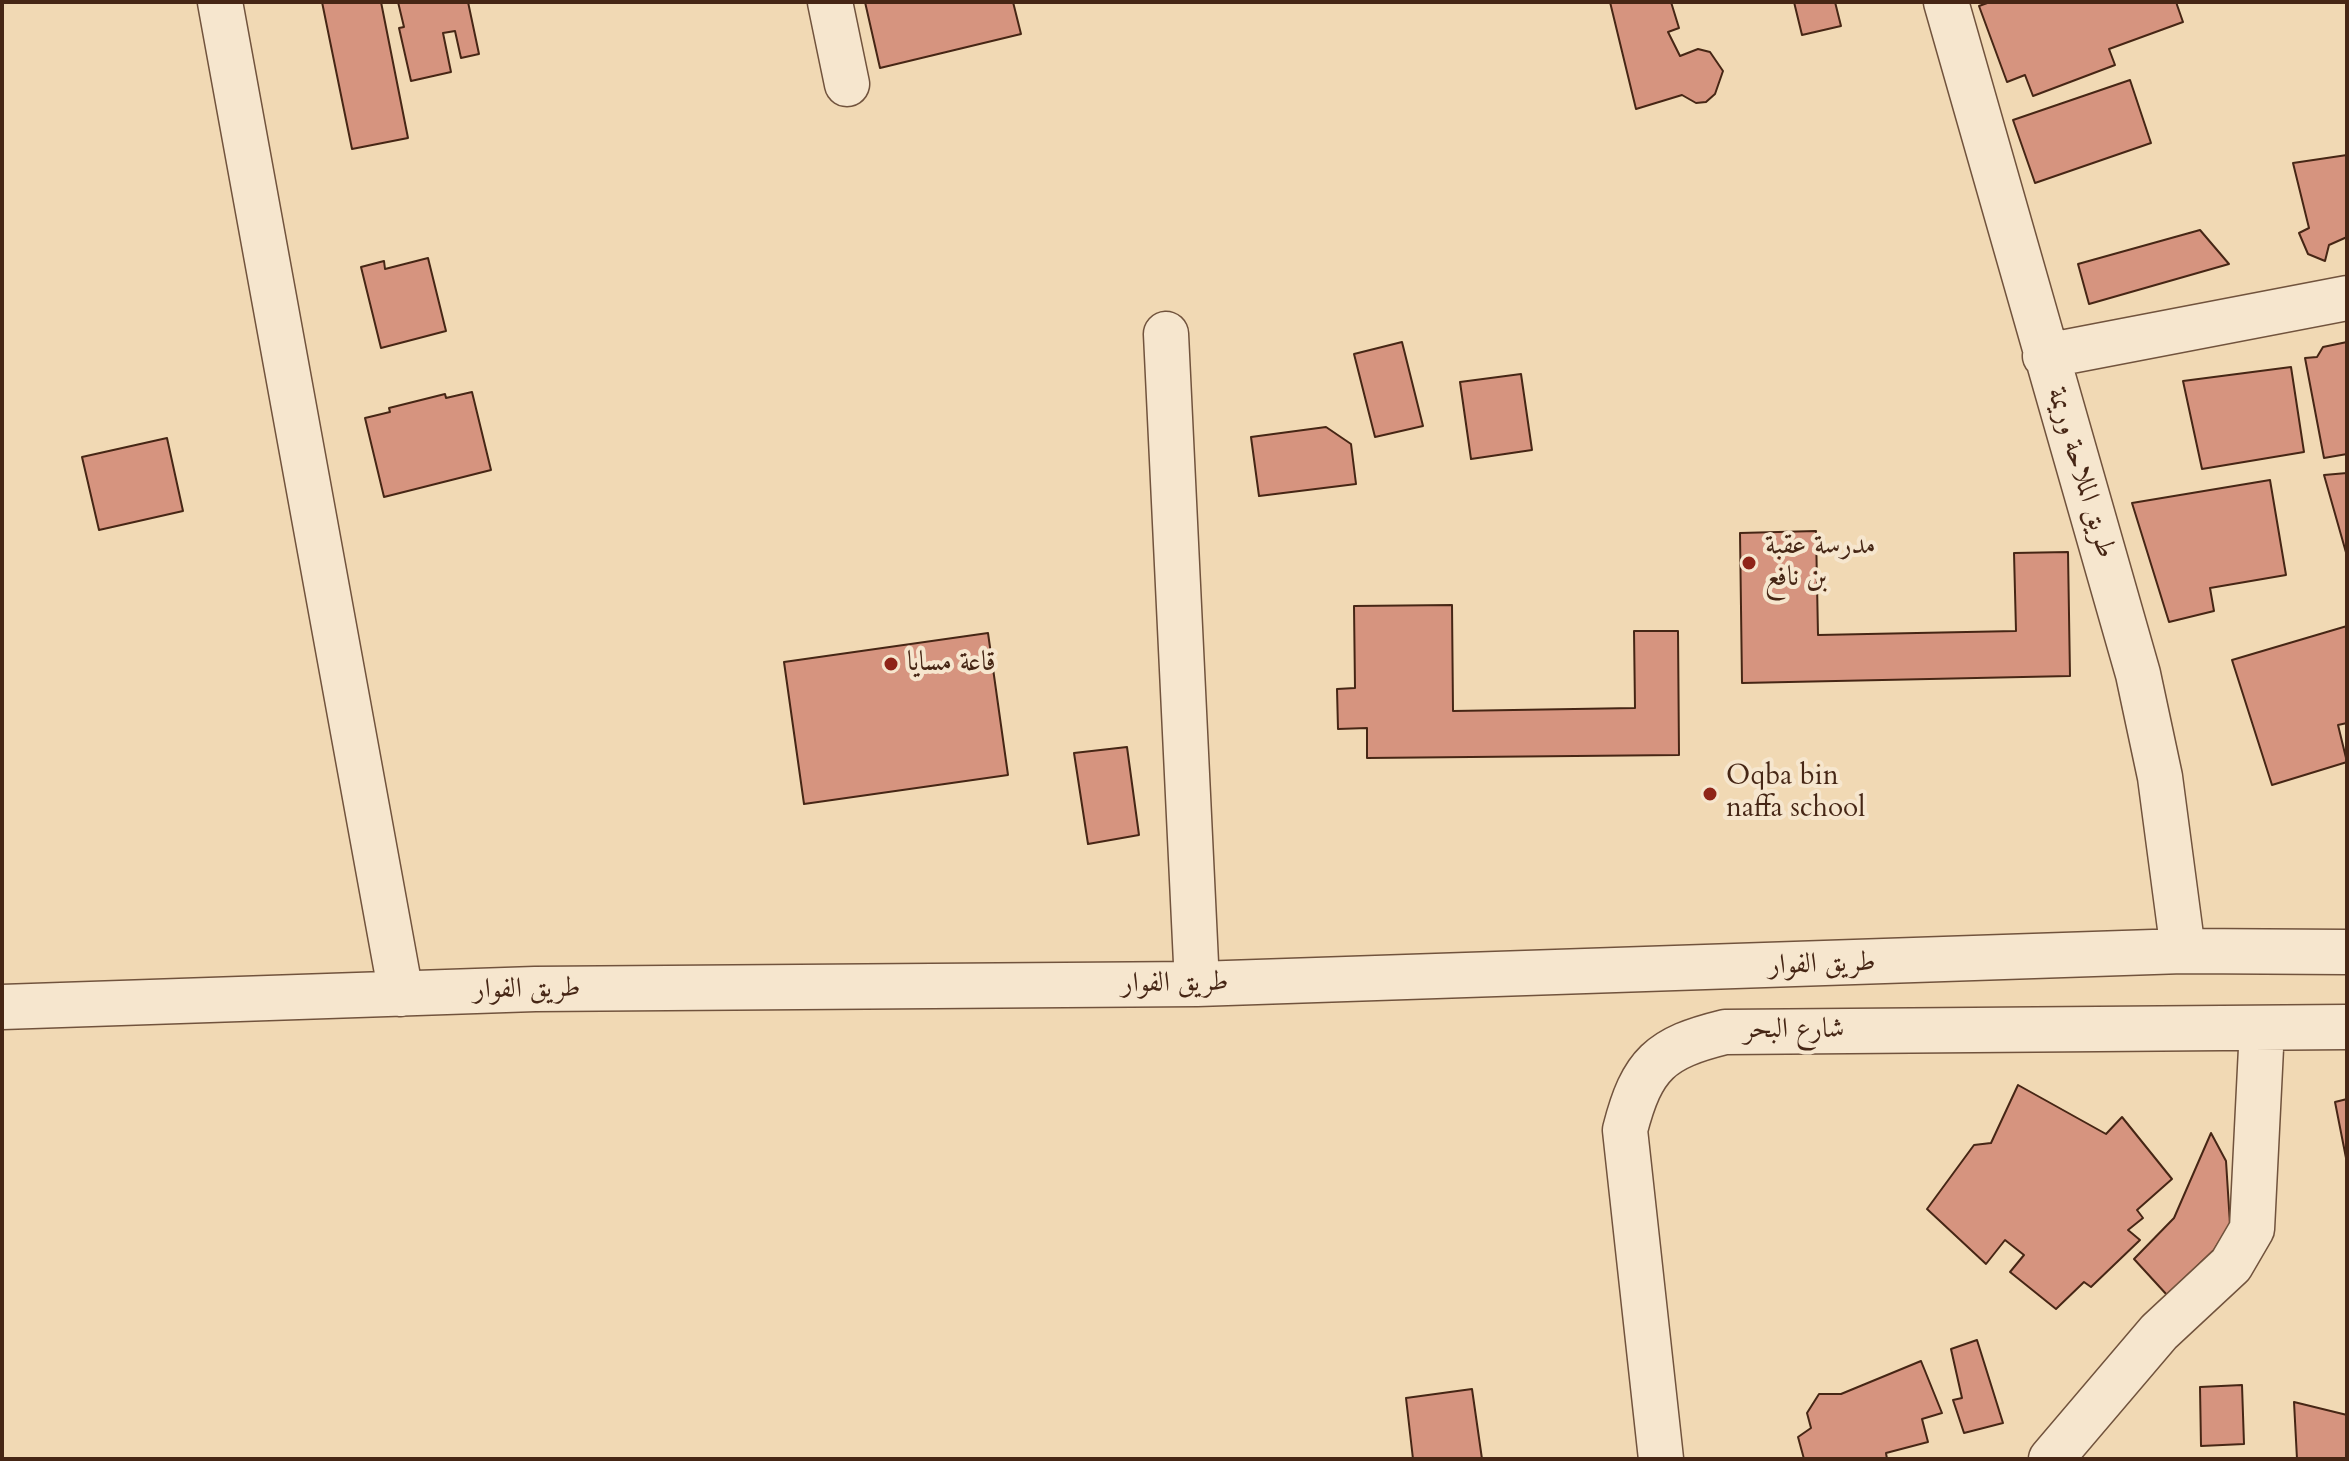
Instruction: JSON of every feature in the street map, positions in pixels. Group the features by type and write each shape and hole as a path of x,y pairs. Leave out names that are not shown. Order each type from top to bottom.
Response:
{"street":[{"path":"220,2 401,994"},
{"path":"830,2 847,84"},
{"name":"طريق الملاحة وريمة","path":"1946,2 2138,674 2162,792 2183,951"},
{"path":"2045,356 2347,298"},
{"path":"1166,334 1197,984"},
{"name":"طريق الفوار","path":"2,1007 535,989 1197,984 2183,951 2347,952"},
{"name":"شارع البحر","path":"1661,1459 1625,1130 1635,1092 1655,1062 1687,1041 1725,1032 2347,1027"},
{"path":"2051,1459 2159,1332 2231,1265 2252,1229 2262,1028"}],"building":[{"path":"322,2 381,2 408,138 352,149"},
{"path":"398,2 468,2 479,54 461,58 455,31 443,33 451,72 411,81 399,28 404,27"},
{"path":"865,2 1013,2 1021,34 880,68"},
{"path":"1610,2 1671,2 1679,28 1668,32 1680,56 1698,49 1710,52 1723,71 1715,94 1706,102 1696,103 1682,95 1636,109"},
{"path":"1794,2 1835,2 1841,26 1802,35"},
{"path":"1990,2 2176,2 2183,22 2109,49 2115,65 2033,96 2025,75 2007,82 1979,6"},
{"path":"2130,80 2151,143 2035,183 2013,120"},
{"path":"2347,155 2347,237 2329,245 2325,261 2308,254 2299,233 2309,228 2293,163"},
{"path":"2200,230 2229,264 2089,304 2078,264"},
{"path":"428,258 446,331 381,348 361,267 384,261 385,269"},
{"path":"1402,342 1423,426 1375,437 1354,354"},
{"path":"2347,342 2347,454 2324,458 2305,358 2317,357 2323,347"},
{"path":"2291,367 2304,452 2202,469 2183,381"},
{"path":"1521,374 1532,450 1471,459 1460,382"},
{"path":"472,392 491,470 384,497 365,418 390,412 389,408 445,394 446,398"},
{"path":"1326,427 1351,444 1356,484 1259,496 1251,437"},
{"path":"167,438 183,511 99,530 82,457"},
{"path":"2347,473 2347,556 2324,475"},
{"path":"2270,480 2286,575 2210,588 2214,611 2169,622 2132,503"},
{"name":"مدرسة عقبة بن نافع","path":"1816,531 1818,635 2016,631 2014,553 2068,552 2070,676 1742,683 1740,533"},
{"path":"1452,605 1453,711 1635,708 1634,631 1678,631 1679,755 1367,758 1367,728 1338,729 1337,689 1355,688 1354,606"},
{"path":"2347,626 2347,723 2338,725 2347,762 2272,785 2232,660"},
{"path":"988,633 1008,775 804,804 784,662"},
{"path":"1127,747 1139,835 1088,844 1074,753"},
{"path":"2018,1085 2106,1134 2122,1117 2172,1179 2137,1210 2143,1218 2128,1230 2140,1240 2091,1287 2084,1282 2056,1309 2010,1272 2024,1255 2005,1240 1986,1264 1927,1209 1974,1145 1991,1143"},
{"path":"2347,1099 2347,1163 2335,1102"},
{"path":"2211,1133 2226,1161 2230,1224 2214,1250 2167,1295 2134,1259 2174,1218"},
{"path":"1977,1340 2003,1423 1964,1433 1953,1400 1962,1398 1951,1349"},
{"path":"1921,1361 1942,1413 1922,1419 1928,1442 1886,1453 1887,1459 1804,1459 1798,1437 1811,1428 1807,1413 1819,1394 1841,1394"},
{"path":"2242,1385 2244,1444 2201,1446 2200,1387"},
{"path":"1472,1389 1482,1459 1413,1459 1406,1398"},
{"path":"2294,1402 2347,1415 2347,1459 2297,1459"}],"place":[{"name":"مدرسة عقبة بن نافع","path":"1749,563"},
{"name":"قاعة مسايا","path":"891,664"},
{"name":"Oqba bin naffa school","path":"1710,794"}]}
